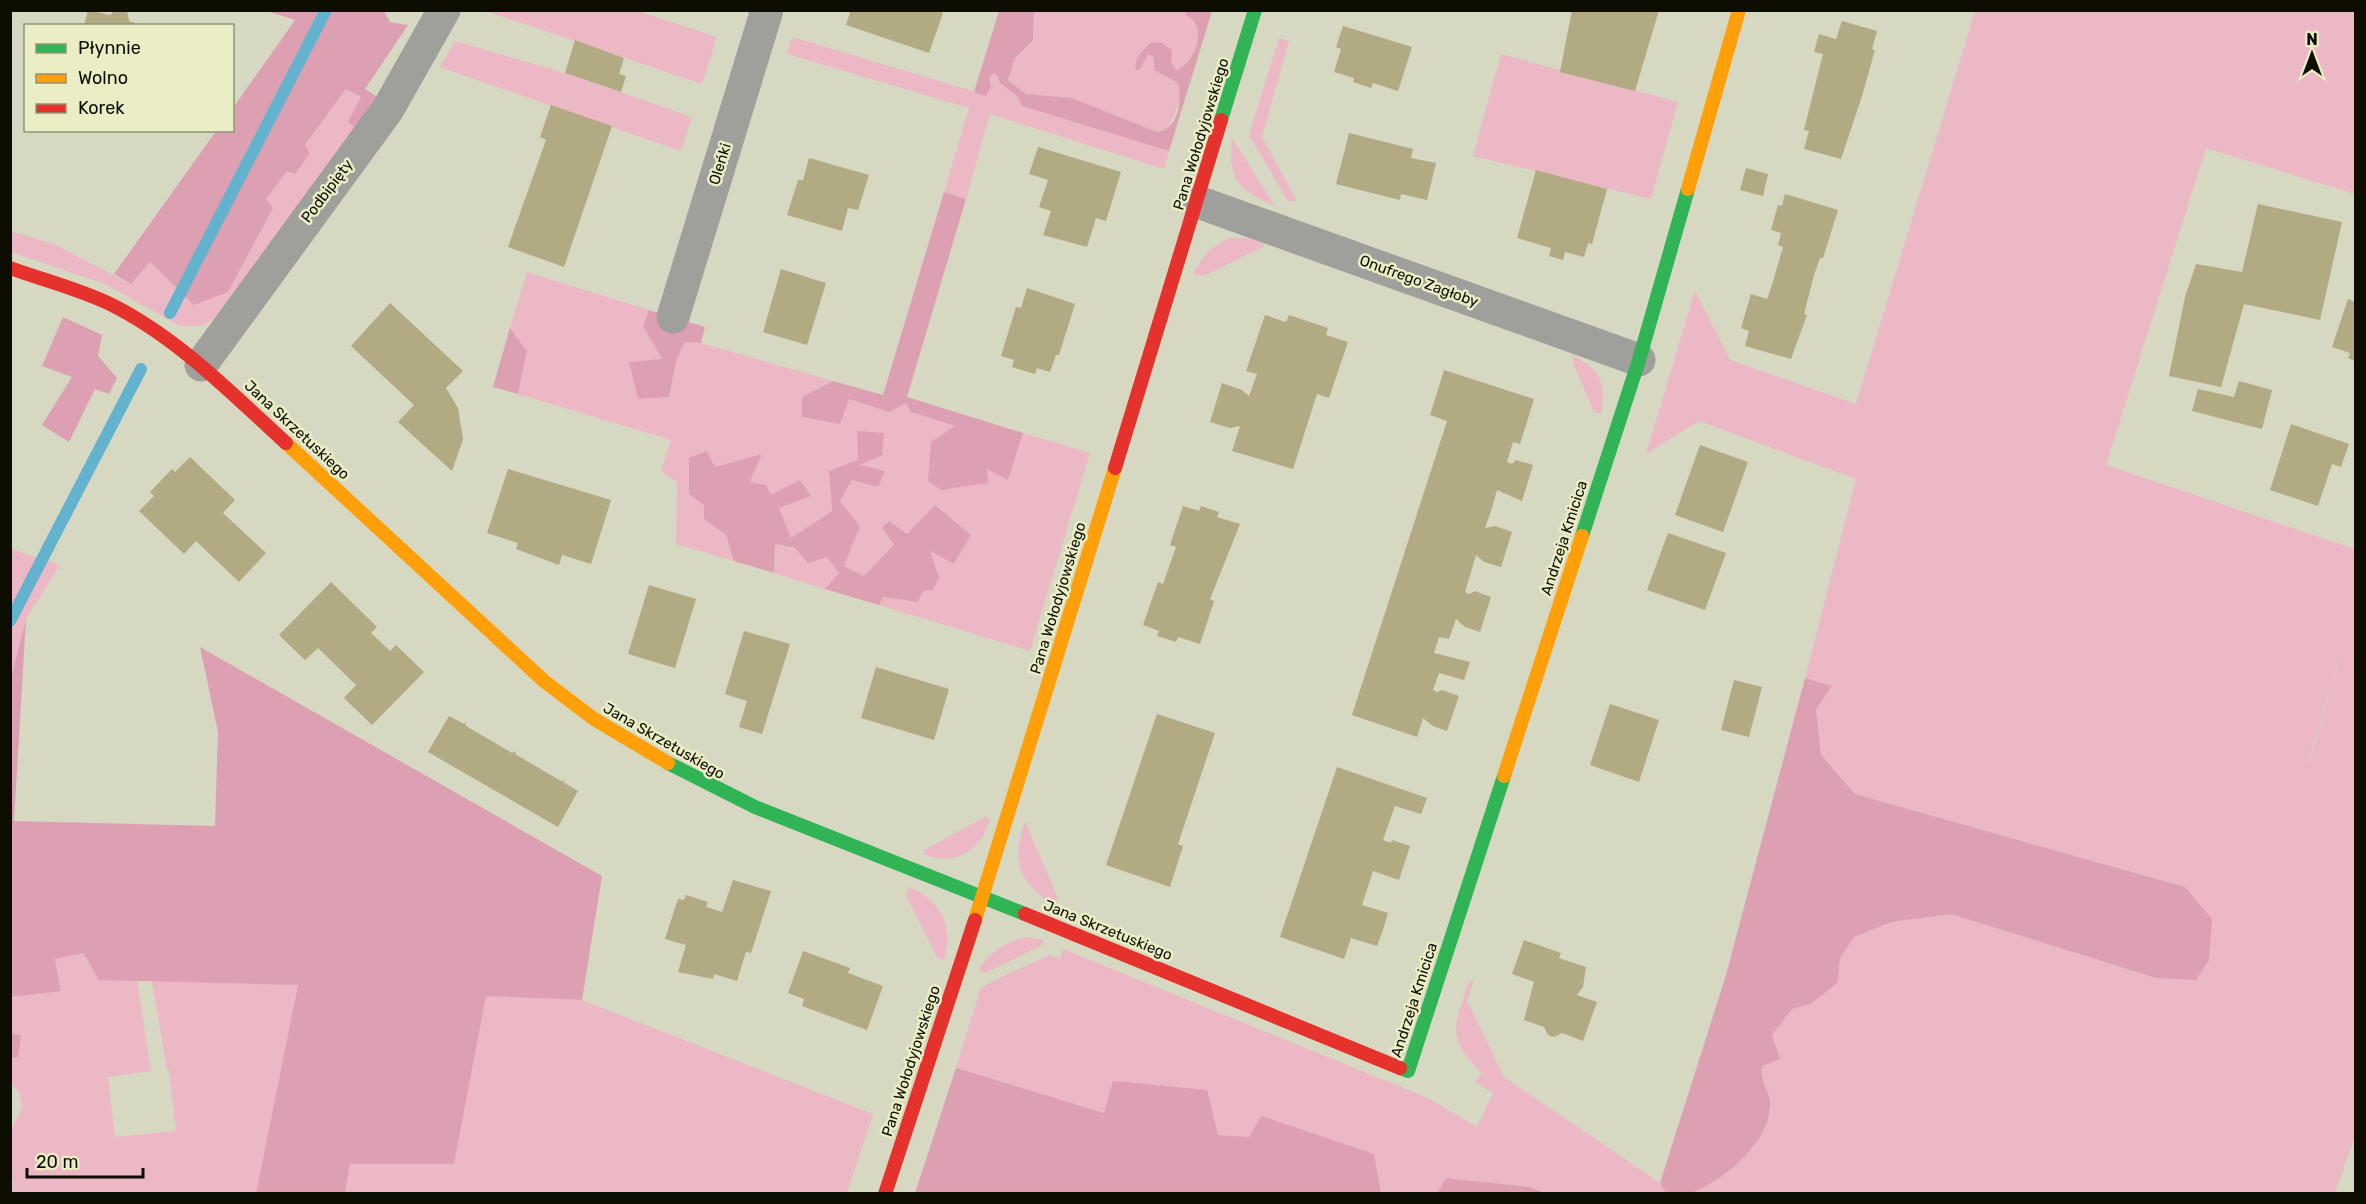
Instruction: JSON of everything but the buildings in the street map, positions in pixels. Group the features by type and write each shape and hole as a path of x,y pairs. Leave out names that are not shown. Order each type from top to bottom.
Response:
{"street":[{"name":"Podbipięty","path":"201,365 388,109 444,10"},
{"name":"Oleńki","path":"673,317 767,10"},
{"name":"Pana Wołodyjowskiego","path":"885,1194 983,897 1255,10"},
{"name":"Andrzeja Kmicica","path":"1408,1071 1638,360 1739,10"},
{"name":"Onufrego Zagłoby","path":"1198,202 1638,360"},
{"name":"Jana Skrzetuskiego","path":"10,267 93,296 120,310 201,365 544,681 598,722 669,766 723,794 983,897 1408,1071"}],"shaded area":[{"path":"267,11 384,11 390,22 408,25 365,89 379,98 357,129 348,122 361,97 346,89 305,145 310,153 295,174 287,171 266,199 273,208 228,292 194,305 150,262 131,284 114,274 215,132 234,132 234,107 295,20"},
{"path":"486,11 638,11 717,37 702,84"},
{"path":"999,11 1034,11 1033,40 1015,58 1008,80 1026,94 1072,98 1157,132 1170,126 1177,113 1180,97 1178,83 1154,70 1154,58 1148,54 1141,68 1136,71 1137,58 1152,42 1162,43 1172,50 1171,62 1176,70 1183,66 1194,52 1198,35 1197,26 1185,15 1186,11 1212,11 1169,151 1022,106 1018,97 999,82 998,76 993,73 989,79 991,87 986,96 974,92"},
{"path":"1034,11 1186,11 1185,15 1193,20 1197,27 1198,35 1194,52 1183,67 1176,71 1171,62 1147,54 1154,58 1154,70 1178,83 1181,98 1168,128 1157,132 1072,98 1026,94 1008,80 1015,58 1033,40"},
{"path":"1975,11 2355,11 2355,194 2206,148 2106,465 2355,549 2356,1134 2335,1193 1692,1193 1742,1158 1761,1135 1770,1106 1762,1066 1780,1059 1772,1035 1792,1009 1811,1004 1838,982 1840,958 1854,937 1892,922 1951,914 2156,978 2184,887 1855,794 1821,755 1816,709 1832,686 1805,678 1856,479 1699,421 1646,454 1695,291 1730,360 1856,404","holes":["2353,614 2309,762 2308,762"]},
{"path":"792,37 986,95 989,79 993,73 998,76 999,82 1018,97 1022,106 1169,151 1164,169 990,114 966,199 944,192 969,108 787,54"},
{"path":"1279,38 1289,41 1262,137 1297,201 1288,201 1249,135"},
{"path":"455,41 565,73 692,117 681,151 440,67"},
{"path":"1501,54 1678,102 1651,199 1473,156"},
{"path":"346,89 361,97 357,129 218,316 202,326 180,326 105,284 11,252 10,231 54,244 130,284 150,262 194,304 228,292 273,208 266,199 287,171 295,174 305,146"},
{"path":"1232,138 1275,206 1252,194 1238,181 1232,164"},
{"path":"944,192 966,199 907,397 1023,433 1008,480 987,469 988,483 941,490 928,481 931,442 955,426 911,412 906,403 889,412 849,399 840,424 802,417 802,397 833,381 883,395"},
{"path":"1230,238 1266,238 1263,247 1203,276 1193,274 1208,252"},
{"path":"527,272 649,310 643,326 662,360 669,397 677,358 685,342 701,343 833,381 802,397 802,416 849,399 889,412 906,403 912,412 956,426 986,469 1008,479 1023,433 1090,453 1030,651 879,605 882,597 918,602 930,551 955,564 970,535 907,535 889,521 882,529 894,545 864,576 843,565 860,526 840,501 852,480 878,486 858,460 829,471 832,511 791,539 779,508 811,495 800,480 771,496 750,482 761,455 704,505 704,519 726,535 734,561 676,544 677,482 661,471 671,440 518,394 527,351 510,328"},
{"path":"649,310 705,327 701,343 685,342 677,358 669,397 638,399 629,362 662,359 643,326"},
{"path":"63,317 102,335 98,356 117,378 109,394 95,389 69,442 42,425 72,377 42,366"},
{"path":"510,328 527,351 518,394 493,387"},
{"path":"1573,356 1583,361 1600,379 1603,394 1601,414 1594,412 1574,365"},
{"path":"857,431 884,433 882,455 860,465 885,471 878,487 852,480 840,501 860,526 844,566 864,576 894,545 882,528 889,521 907,534 935,505 971,535 954,564 930,551 939,577 933,590 923,591 918,602 883,597 879,605 825,589 839,573 827,557 808,563 795,548 775,544 774,573 734,561 726,535 704,519 704,505 689,494 689,458 707,451 715,467 762,454 750,482 766,485 771,495 800,480 811,496 779,508 791,538 832,511 829,471 858,460"},
{"path":"775,544 827,557 839,574 825,589 774,573"},
{"path":"11,549 60,565 26,619 11,682"},
{"path":"26,619 14,821 215,826 218,732 200,647 602,876 582,1000 486,996 454,1164 350,1164 345,1193 256,1193 298,985 99,980 83,953 55,959 61,991 11,997 10,682"},
{"path":"1805,678 1832,686 1816,709 1821,755 1855,794 2185,887 2212,919 2209,960 2196,980 2156,978 1951,914 1892,922 1854,937 1840,958 1838,982 1811,1004 1792,1009 1772,1035 1780,1059 1762,1066 1770,1105 1768,1119 1754,1145 1732,1169 1706,1186 1688,1194 1666,1193 1660,1183 1726,975"},
{"path":"985,817 990,820 986,831 980,841 965,854 946,859 923,854 926,849"},
{"path":"1025,821 1058,899 1056,907 1034,889 1021,871 1019,849"},
{"path":"909,887 929,899 942,916 947,936 944,960 938,959 906,895"},
{"path":"1027,937 1044,940 1041,946 985,973 978,971 999,949 1012,941"},
{"path":"1063,949 1428,1098 1477,1127 1493,1093 1475,1082 1482,1073 1463,1050 1456,1031 1469,982 1474,980 1467,1001 1504,1077 1660,1183 1666,1193 1545,1193 1530,1187 1447,1178 1437,1193 1381,1193 1374,1154 1238,1137 1137,1121 1067,1103 956,1068 981,987 1049,955 1060,959"},
{"path":"83,953 99,980 137,980 151,1071 108,1077 115,1137 176,1131 169,1070 167,1070 152,981 298,985 256,1193 12,1193 10,1132 22,1108 20,1094 11,1082 11,1058 18,1056 20,1035 11,1033 11,997 61,990 55,958"},
{"path":"486,996 582,1000 873,1114 847,1193 345,1194 349,1164 454,1163"},
{"path":"11,1033 21,1035 18,1057 11,1058"},
{"path":"956,1068 1104,1113 1113,1081 1207,1090 1218,1135 1249,1137 1261,1116 1374,1154 1381,1193 915,1193"},
{"path":"1446,1178 1530,1187 1545,1193 1437,1193"}],"waterway":[{"path":"170,313 326,10"},
{"path":"10,621 141,369"}],"traffic: fast":[{"path":"1221,120 1255,10"},
{"path":"1582,536 1639,360 1688,189"},
{"path":"668,763 755,807 1025,914"},
{"path":"1400,1068 1408,1071 1504,776"}],"traffic: slow":[{"path":"1688,189 1739,10"},
{"path":"286,443 544,681 594,719 668,763"},
{"path":"975,920 1115,468"},
{"path":"1504,776 1582,536"}],"traffic: jam":[{"path":"1115,468 1221,120"},
{"path":"10,268 86,294 135,317 181,349 286,443"},
{"path":"1025,914 1400,1068"},
{"path":"885,1194 975,920"}]}
